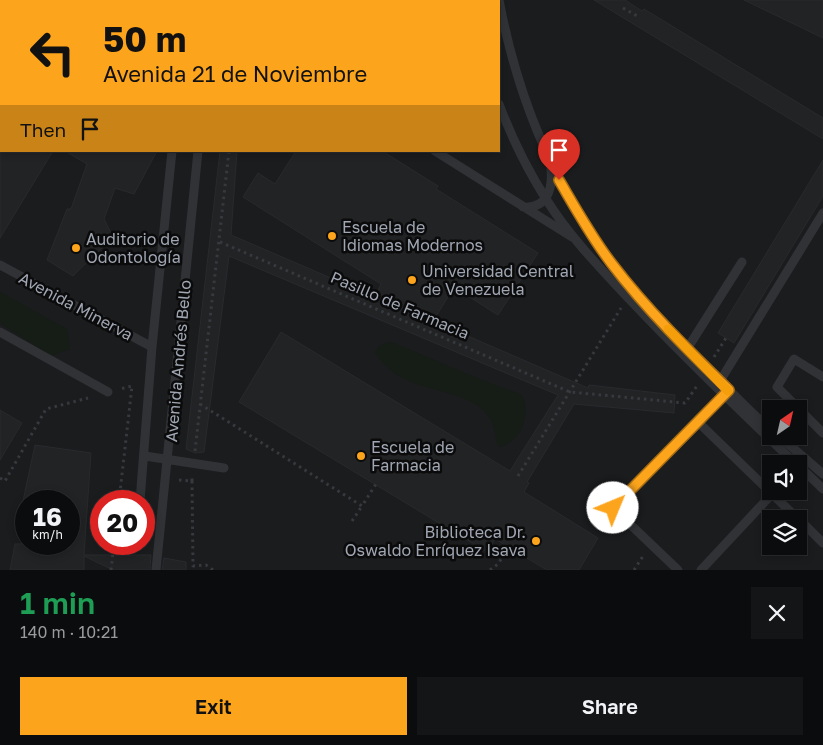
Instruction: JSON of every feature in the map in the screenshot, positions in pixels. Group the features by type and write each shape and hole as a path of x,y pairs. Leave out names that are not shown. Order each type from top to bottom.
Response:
{"lane":[{"path":"500,5 508,47 524,99 551,166 584,224 611,263 649,309 705,371 720,380 727,392 762,422"},
{"path":"500,107 510,132 546,199 576,240 616,286 727,392 788,455"},
{"name":"Avenida Andrés Bello","path":"141,490 152,347 172,152"},
{"name":"Avenida Andrés Bello","path":"156,570 198,152"},
{"path":"437,152 576,240"},
{"path":"522,207 535,206 546,199 551,187 551,166"},
{"path":"720,380 823,213"},
{"path":"687,349 742,262"},
{"name":"Avenida Minerva","path":"0,265 152,347"},
{"path":"0,332 108,392"},
{"path":"790,400 777,387 794,358 823,377"},
{"path":"678,570 613,508 699,423 727,392"},
{"path":"808,418 823,434"},
{"path":"699,423 762,484"},
{"path":"789,445 823,474"},
{"path":"145,456 224,468"},
{"path":"807,474 823,489"},
{"path":"701,570 766,500"},
{"path":"778,500 789,510"},
{"path":"807,527 823,542"}],"path":[{"path":"623,8 639,17"},
{"path":"213,570 206,565 193,566 192,481 229,152"},
{"name":"Pasillo de Farmacia","path":"220,242 570,392 685,403 705,371"},
{"path":"518,476 622,306"},
{"path":"705,371 726,338"},
{"path":"0,478 5,481 46,409 132,386 120,490"},
{"path":"200,404 362,506"},
{"path":"178,488 180,480 192,481"},
{"path":"352,521 376,484"},
{"path":"490,570 498,564 509,547"},
{"path":"111,570 113,555"}],"shaded area":[{"name":"Universidad Central de Venezuela","path":"500,0 823,0 823,570 0,570 0,152 500,152"},
{"path":"0,292 67,329 70,349 51,356 0,323"},
{"path":"390,342 521,394 526,409 525,418 513,440 499,447 490,418 479,407 466,399 417,384 401,377 387,367 375,352 379,346"}],"building":[{"path":"594,0 625,0 642,11 644,9 823,118 823,139"},
{"path":"744,0 823,0 823,38"},
{"path":"0,152 52,152 0,238"},
{"path":"67,152 156,152 134,194 115,188 104,219 113,237 73,276 47,260 67,209 71,209 87,164"},
{"path":"220,152 237,152 231,235 375,297 381,284 243,197 258,173 275,184 295,152 384,152 438,186 436,189 538,253 498,315 454,287 433,321 588,388 589,385 675,395 674,413 574,404 527,482 529,483 524,492 598,538 579,570 547,570 495,539 487,552 239,402 281,332 510,471 558,395 229,256 204,452 195,453 186,449"},
{"path":"823,160 823,196 734,343 718,333"},
{"path":"0,410 22,423 0,460"},
{"path":"35,445 91,453 84,555 151,555 150,570 113,570 84,556 84,570 10,570 15,544 15,555 80,555 80,490 25,490"},
{"path":"164,558 186,562 186,570 162,570"}],"slow traffic":[{"path":"668,329 728,391"}],"place":[{"name":"Escuela de Idiomas Modernos","path":"332,236"},
{"name":"Auditorio de Odontología","path":"76,248"},
{"name":"Universidad Central de Venezuela","path":"412,280"},
{"name":"Escuela de Farmacia","path":"361,456"},
{"name":"Biblioteca Dr. Oswaldo Enríquez Isava","path":"536,541"}],"route":[{"path":"559,180 584,224 611,263 649,309 729,390 699,423 613,508"}]}
